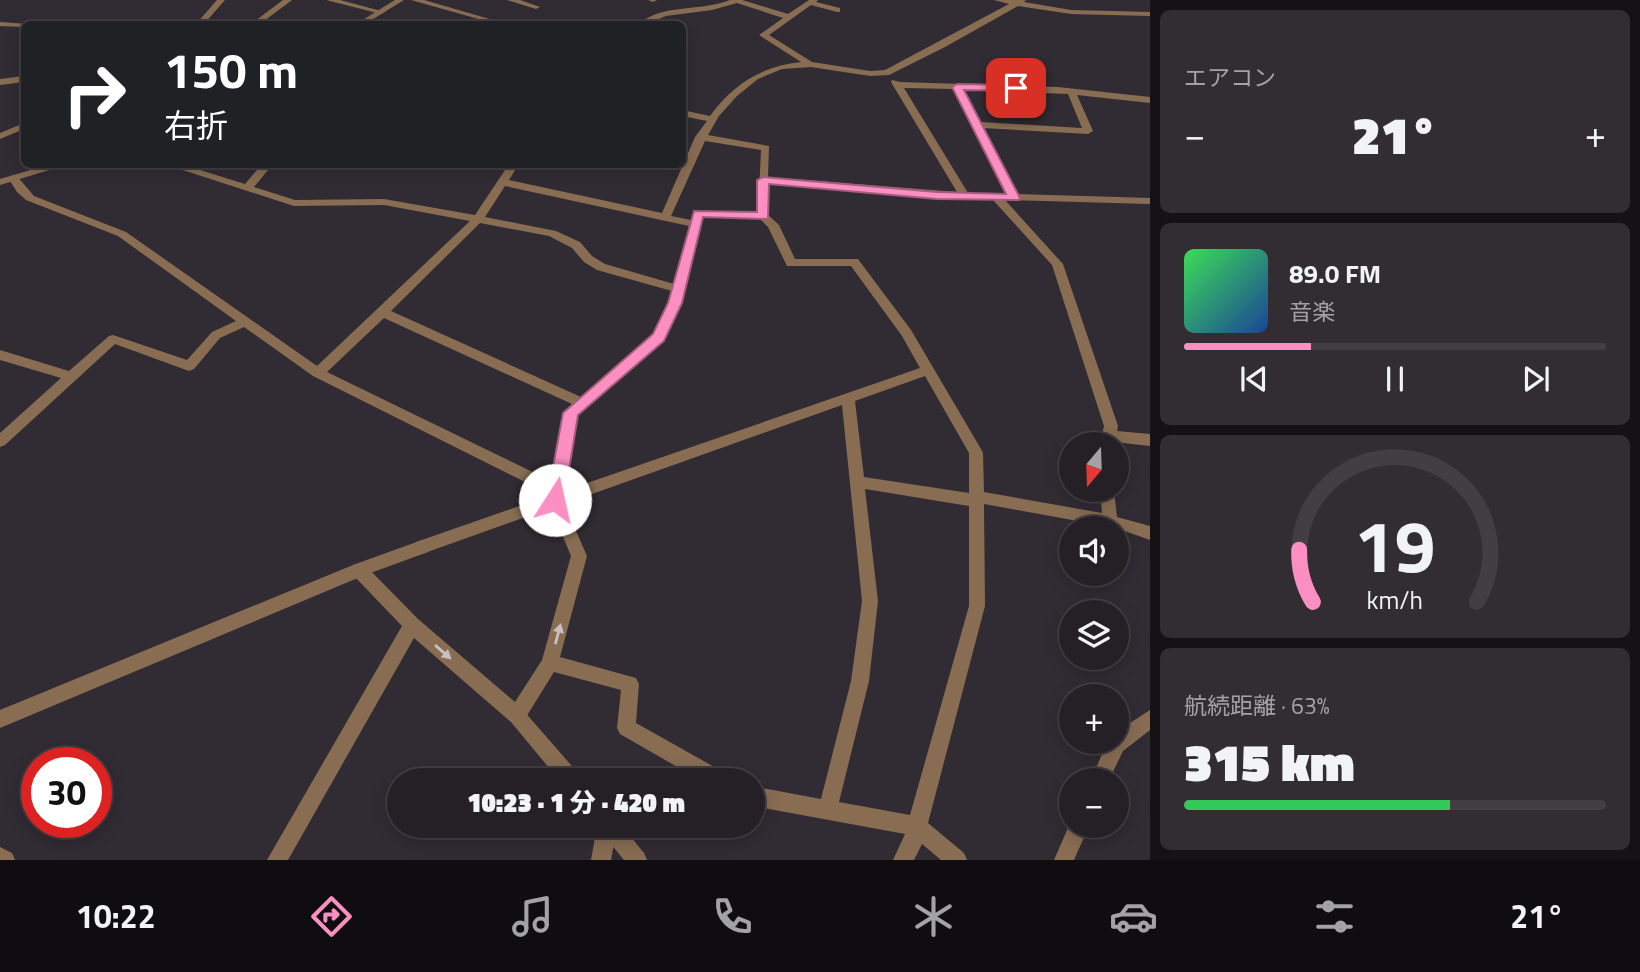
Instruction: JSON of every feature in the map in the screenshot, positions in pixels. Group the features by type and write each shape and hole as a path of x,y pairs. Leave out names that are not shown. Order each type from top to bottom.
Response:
{"street":[{"path":"203,21 221,0"},
{"path":"259,21 288,0"},
{"path":"330,0 381,12"},
{"path":"365,21 400,0"},
{"path":"415,0 492,21"},
{"path":"512,0 536,7"},
{"path":"649,21 673,11 724,6 735,0 789,18"},
{"path":"998,0 1071,12 1150,13"},
{"path":"810,64 763,34 813,2 837,10"},
{"path":"665,218 710,119 763,72 810,64 884,73 945,44 1018,2"},
{"path":"0,24 21,25"},
{"path":"884,73 898,85 965,197"},
{"path":"0,82 21,79"},
{"path":"898,85 1071,91 1150,100"},
{"path":"957,87 1014,198"},
{"path":"977,125 1088,131 1071,91"},
{"path":"686,114 710,119"},
{"path":"0,136 21,127"},
{"path":"686,145 698,142 766,148 764,216"},
{"path":"7,180 50,168"},
{"path":"182,168 294,203 384,202 552,233 576,245 588,259 601,267 678,289"},
{"path":"247,188 264,168"},
{"path":"318,373 478,219 512,168"},
{"path":"7,180 30,198 122,234 318,373 556,496"},
{"path":"763,180 965,197 1150,201"},
{"path":"503,182 695,224"},
{"path":"997,198 1057,264 1111,426 1110,432"},
{"path":"517,716 550,663 579,556 556,496 570,413 659,337 678,289 698,214 764,216 773,225 791,263 854,262 907,333 976,453 977,606 912,845 904,860"},
{"path":"383,312 583,402"},
{"path":"0,441 113,339 189,366 216,335 246,321"},
{"path":"4,360 70,376"},
{"path":"0,719 359,569 556,496 928,370"},
{"path":"828,808 860,681 870,601 848,397"},
{"path":"1129,440 1150,440"},
{"path":"858,482 1080,516"},
{"path":"1129,527 1150,533"},
{"path":"359,569 412,625 517,716 561,768"},
{"path":"277,860 412,625"},
{"path":"550,663 631,684 626,729 696,768"},
{"path":"1105,768 1116,744 1150,719"},
{"path":"765,798 916,826 957,860"},
{"path":"601,860 606,838"},
{"path":"618,838 637,860"},
{"path":"1065,860 1074,838"},
{"path":"0,857 5,860"}],"route":[{"path":"555,500 570,413 659,337 675,303 698,214 764,216 763,180 937,195 1014,198 957,87 1016,88"}]}
